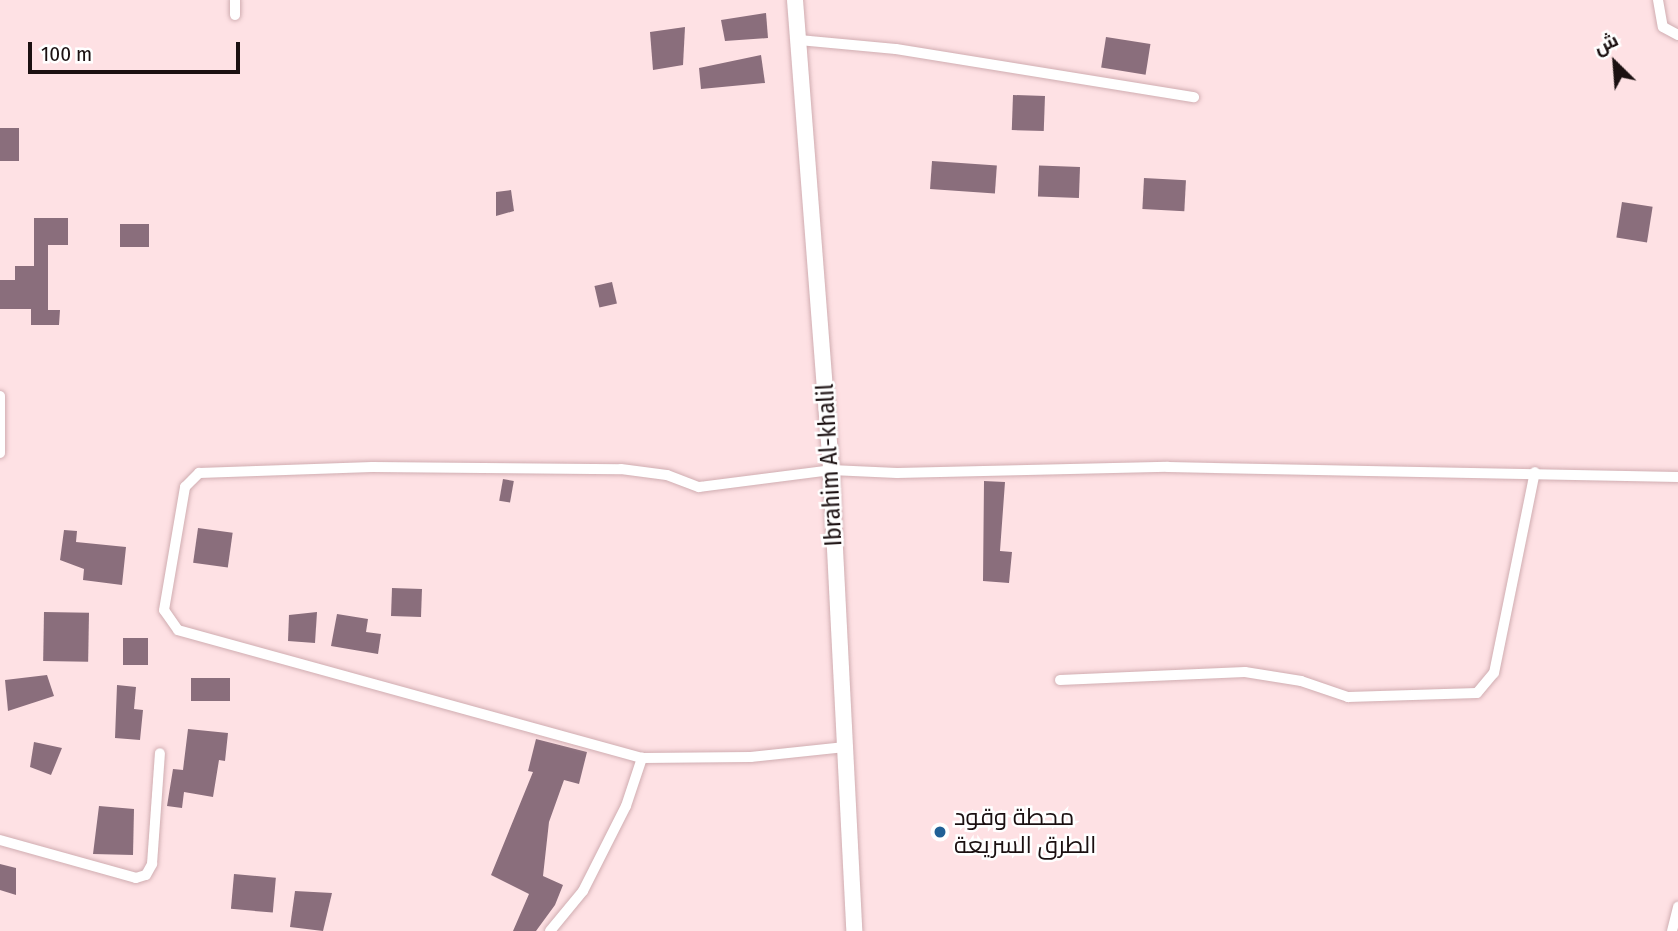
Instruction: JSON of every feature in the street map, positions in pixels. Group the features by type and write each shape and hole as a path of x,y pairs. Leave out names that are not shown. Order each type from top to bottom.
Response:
{"street":[{"path":"234,0 235,15"},
{"name":"Ibrahim Al-khalil","path":"794,0 831,470 854,931"},
{"path":"1658,0 1663,27 1678,35"},
{"path":"799,40 897,49 1194,97"},
{"path":"0,396 0,453"},
{"path":"845,747 751,757 642,758 178,630 164,610 190,478 199,473 372,467 621,469 667,475 699,487 831,470 1535,472 1678,477"},
{"path":"1060,680 1245,672 1301,681 1348,697 1428,690 1477,693 1494,673 1535,472"},
{"path":"0,840 136,878 146,875 152,864 160,753"},
{"path":"550,931 583,891 626,806 642,758"},
{"path":"1672,931 1678,907"}],"building":[{"path":"766,13 768,38 725,41 721,20"},
{"path":"685,27 683,65 653,70 650,32"},
{"path":"1106,37 1150,44 1146,75 1101,68"},
{"path":"761,55 765,83 701,89 699,68"},
{"path":"1013,95 1045,96 1044,131 1012,130"},
{"path":"0,128 19,128 19,161 0,161"},
{"path":"932,161 997,166 995,193 930,189"},
{"path":"1039,166 1080,167 1079,198 1038,197"},
{"path":"1144,178 1186,180 1184,211 1142,209"},
{"path":"511,190 514,211 496,216 496,192"},
{"path":"1622,202 1653,207 1647,242 1616,238"},
{"path":"34,218 68,218 68,245 48,245 48,310 60,310 59,325 31,325 31,309 0,309 0,280 15,280 15,266 34,266"},
{"path":"120,224 149,224 149,247 120,247"},
{"path":"612,282 617,303 599,307 594,286"},
{"path":"503,479 514,481 510,503 499,501"},
{"path":"984,481 1005,482 1000,551 1012,552 1009,583 983,581"},
{"path":"198,528 233,533 228,568 193,563"},
{"path":"64,530 77,531 76,542 126,547 122,585 83,580 84,569 60,560"},
{"path":"392,588 422,589 421,617 391,616"},
{"path":"44,612 89,613 88,662 43,661"},
{"path":"317,612 315,643 288,641 289,615"},
{"path":"337,614 368,619 366,632 381,634 378,654 331,646"},
{"path":"123,638 148,638 148,665 123,665"},
{"path":"47,675 54,696 8,711 5,680"},
{"path":"191,678 230,678 230,701 191,701"},
{"path":"117,685 136,687 134,709 143,710 140,740 115,738"},
{"path":"188,729 228,733 225,761 219,760 213,797 184,792 182,808 167,806 173,769 183,770"},
{"path":"536,739 587,752 579,784 564,780 549,822 543,876 563,885 555,905 536,931 513,931 529,894 491,875 533,772 528,771"},
{"path":"34,742 62,748 51,775 30,767"},
{"path":"99,806 134,809 133,855 93,854"},
{"path":"0,864 16,868 16,895 0,890"},
{"path":"234,874 276,878 273,913 231,909"},
{"path":"295,891 332,893 323,931 290,927"}],"place":[{"name":"محطة وقود الطرق السريعة","path":"940,832"}]}
